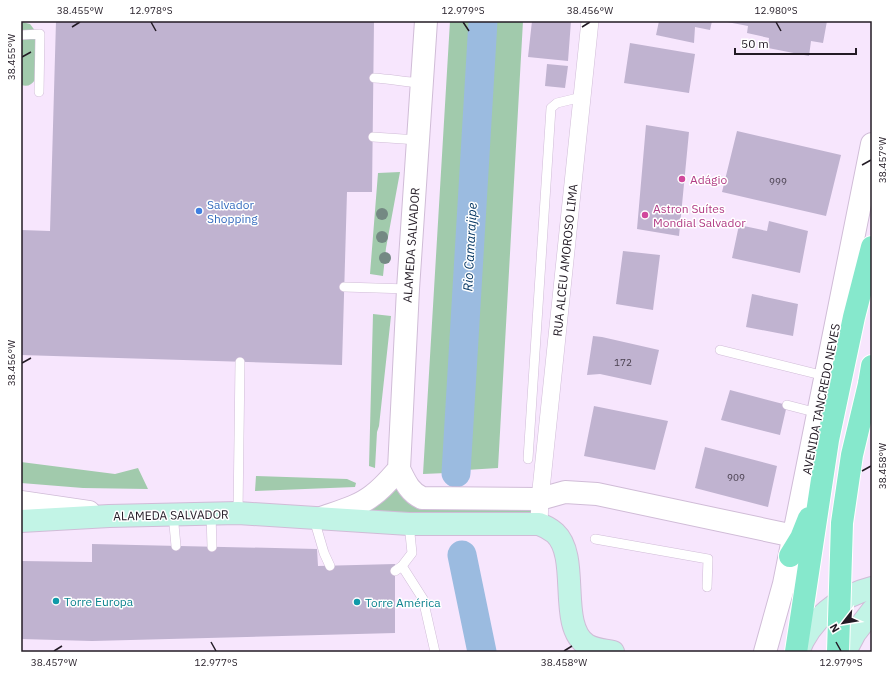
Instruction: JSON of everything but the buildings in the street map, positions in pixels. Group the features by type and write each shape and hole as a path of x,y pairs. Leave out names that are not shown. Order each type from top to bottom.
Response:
{"main road":[{"path":"792,546 801,538 813,507 854,317 872,247"},
{"path":"838,652 842,523 852,455 871,375"},
{"path":"797,652 828,440"},
{"name":"ALAMEDA SALVADOR","path":"21,521 109,516 238,513 411,524 529,524"},
{"path":"529,524 548,528 556,534 562,542 566,555 573,625 579,637 586,644 596,649 613,652"},
{"path":"797,652 812,626 827,610 847,597 872,588"},
{"path":"845,652 863,633 872,611"}],"street":[{"name":"ALAMEDA SALVADOR","path":"317,517 357,504 372,496 399,469 408,289 426,21"},
{"name":"RUA ALCEU AMOROSO LIMA","path":"529,524 540,499 590,21"},
{"name":"AVENIDA TANCREDO NEVES","path":"766,652 784,584 792,546 872,144"},
{"path":"399,469 408,486 415,495 422,498 540,499 565,492 597,494 792,546"},
{"path":"21,502 109,516"}],"lane":[{"path":"21,35 40,34 39,92"},
{"path":"374,78 422,83"},
{"path":"528,459 551,108 557,102 582,97"},
{"path":"373,137 418,140"},
{"path":"344,287 408,289"},
{"path":"720,350 826,376"},
{"path":"238,513 240,362"},
{"path":"787,405 818,413"},
{"path":"173,514 176,546"},
{"path":"211,514 212,547"},
{"path":"317,517 324,553 330,566"},
{"path":"411,524 412,553 398,569 423,598 435,652"},
{"path":"595,539 708,559 707,587"}],"green space":[{"path":"450,21 473,21 446,473 423,474"},
{"path":"495,21 523,21 498,468 466,470"},
{"path":"22,22 30,24 36,32 35,80 27,86 21,85"},
{"path":"400,172 386,248 383,276 370,274 378,173"},
{"path":"373,314 391,316 379,426 377,432 375,468 369,466"},
{"path":"21,462 115,474 138,468 148,489 83,488 21,483"},
{"path":"256,476 347,479 356,483 355,487 255,491"},
{"path":"394,487 414,505 533,505 533,517 366,514 384,499"}],"waterway":[{"name":"Rio Camarajipe","path":"456,473 483,21"},
{"name":"Rio Camarajipe","path":"462,555 482,652"}],"place":[{"name":"Adágio","path":"682,179"},
{"name":"Salvador Shopping","path":"199,211"},
{"name":"Astron Suítes Mondial Salvador","path":"645,215"},
{"name":"Torre Europa","path":"56,601"},
{"name":"Torre América","path":"357,602"}]}
